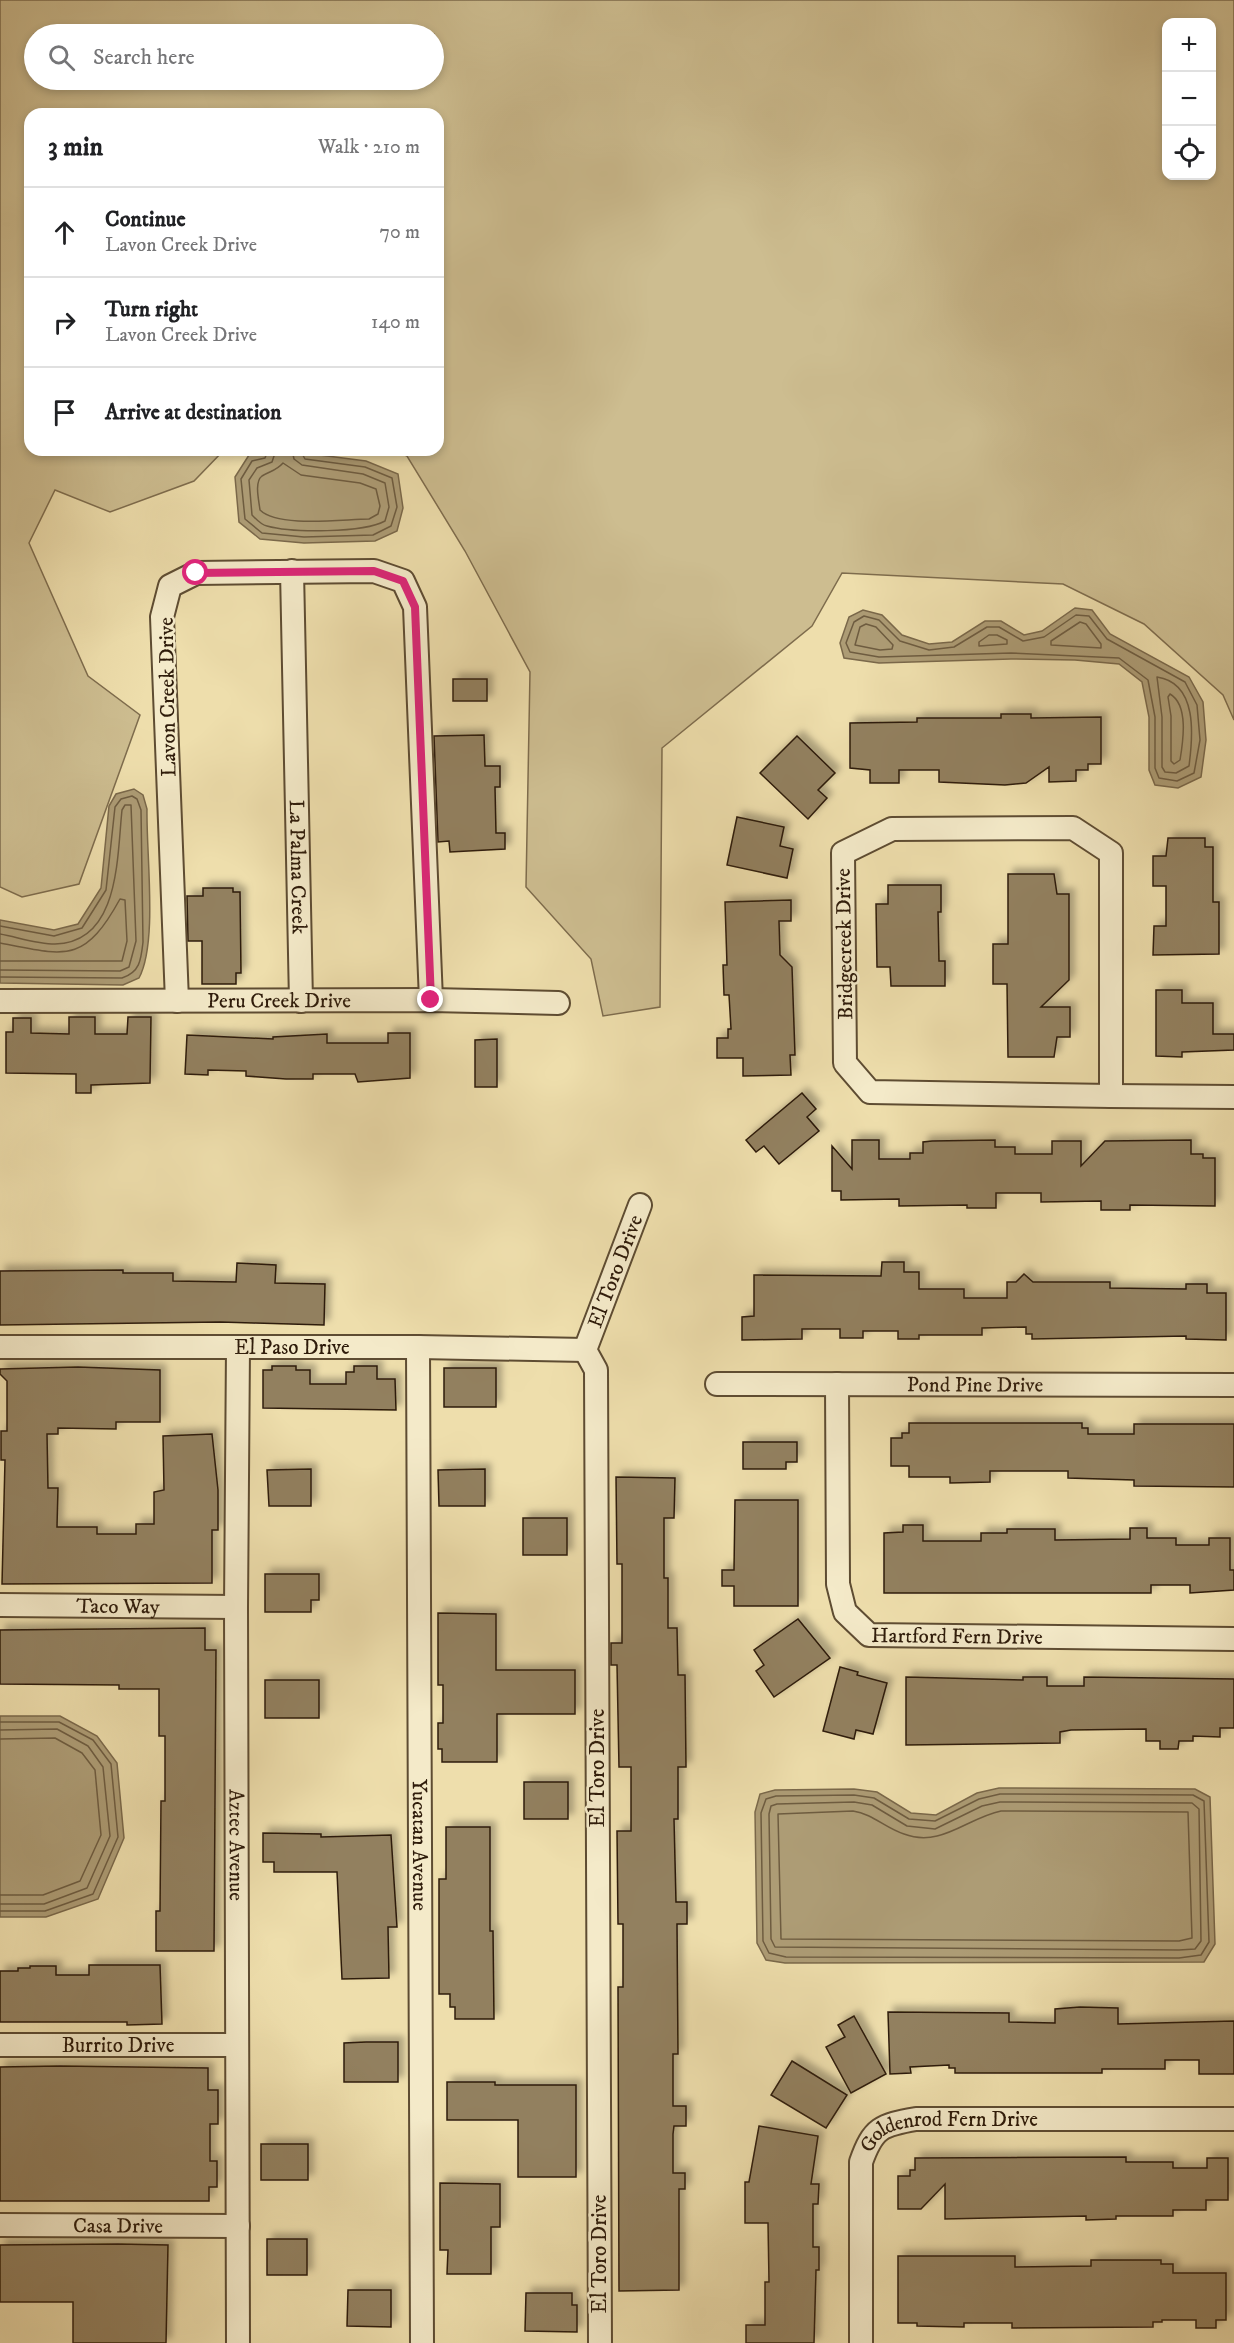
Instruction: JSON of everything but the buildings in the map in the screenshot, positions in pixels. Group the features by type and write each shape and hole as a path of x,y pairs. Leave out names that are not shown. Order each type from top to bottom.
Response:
{"street":[{"name":"La Palma Creek","path":"292,571 302,1001"},
{"name":"Lavon Creek Drive","path":"177,1001 162,617 171,586 196,573 292,571 374,571 403,581 415,607 431,1000"},
{"name":"Bridgecreek Drive","path":"1111,1096 1111,853 1073,828 892,829 843,853 845,1063 870,1092 1111,1096 1234,1097"},
{"name":"Peru Creek Drive","path":"0,1001 431,1000 558,1003"},
{"name":"El Toro Drive","path":"600,2343 596,1370 585,1350 640,1205"},
{"name":"El Paso Drive","path":"0,1347 418,1347 585,1350"},
{"name":"Aztec Avenue","path":"238,1347 236,1607 238,2343"},
{"name":"Yucatan Avenue","path":"418,1347 422,2343"},
{"name":"Pond Pine Drive","path":"717,1384 1234,1384"},
{"name":"Hartford Fern Drive","path":"837,1384 838,1584 845,1612 869,1635 1234,1639"},
{"name":"Taco Way","path":"0,1605 236,1607"},
{"name":"Burrito Drive","path":"0,2045 237,2045"},
{"name":"Goldenrod Fern Drive","path":"861,2343 861,2162 869,2139 886,2124 916,2119 1234,2119"},
{"name":"Casa Drive","path":"0,2225 238,2226"}],"shaded area":[{"path":"0,0 1234,0 1234,720 1223,695 1144,624 1063,584 842,573 812,626 662,748 660,1007 603,1016 591,959 526,887 530,672 465,551 407,456 444,456 444,108 24,108 24,456 218,456 194,481 110,512 55,490 29,543 88,676 140,715 79,884 22,897 0,887"}],"water":[{"path":"248,456 327,456 366,461 398,474 403,508 397,531 375,541 304,543 260,539 239,522 235,477"},
{"path":"1075,608 1092,610 1110,634 1189,677 1203,702 1206,740 1201,777 1178,788 1155,785 1149,770 1149,717 1142,682 1119,664 1075,660 1011,659 879,663 844,658 840,643 849,617 863,610 882,615 902,635 929,644 952,642 985,621 1001,621 1024,635 1042,631"},
{"path":"134,789 143,795 147,809 150,897 148,943 145,962 139,978 123,985 0,983 0,920 54,930 78,924 101,888 109,806 116,794"},
{"path":"0,1716 60,1716 97,1736 117,1763 124,1838 98,1899 46,1917 0,1917"},
{"path":"999,1788 1195,1789 1210,1797 1215,1944 1204,1962 785,1963 766,1960 757,1943 755,1812 760,1794 775,1790 854,1789 877,1792 911,1813 936,1815 977,1793"}],"route":[{"path":"196,573 374,571 403,581 415,607 431,1000"}]}
